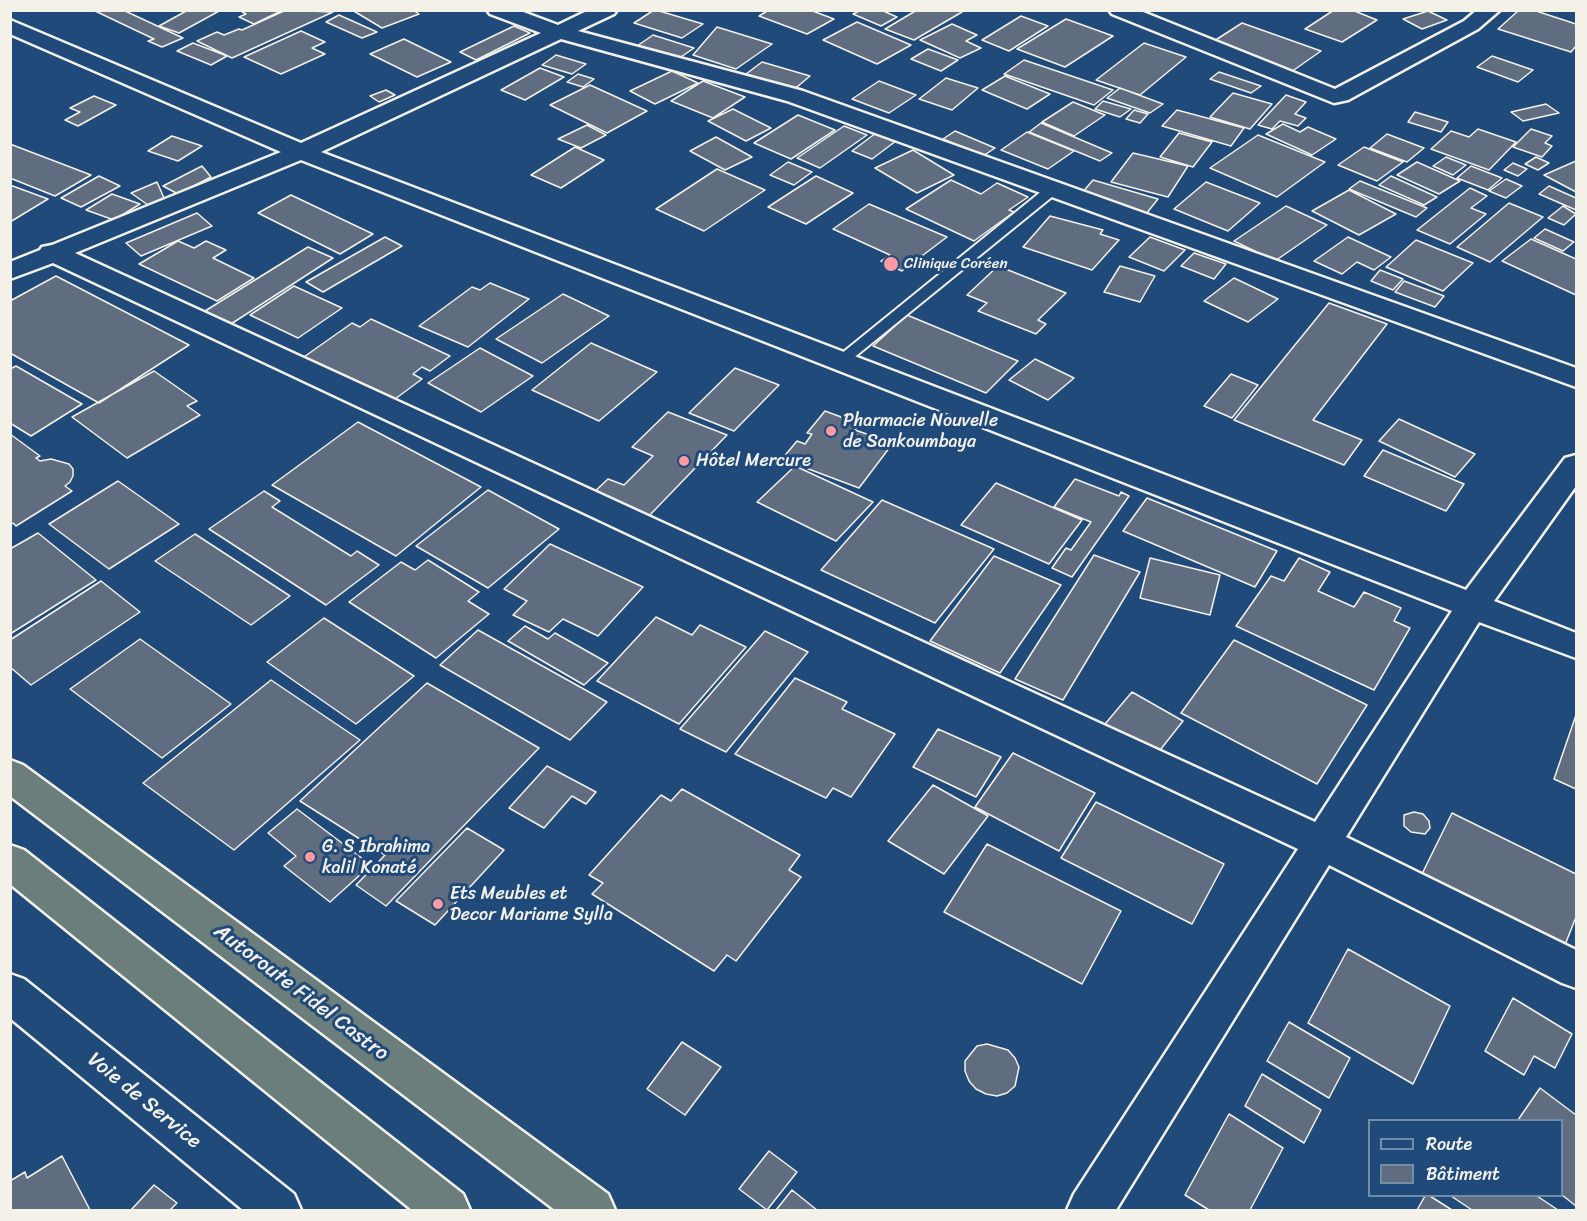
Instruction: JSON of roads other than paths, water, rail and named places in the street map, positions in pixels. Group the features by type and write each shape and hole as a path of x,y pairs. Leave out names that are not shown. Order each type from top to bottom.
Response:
{"highway":[{"name":"Autoroute Fidel Castro","path":"10,775 592,1210"},
{"path":"10,861 447,1210"}],"street":[{"path":"497,10 561,33 795,96 1576,378"},
{"path":"10,271 51,252 301,152 608,10"},
{"path":"1119,10 1334,96 1340,95 1461,30 1490,10"},
{"path":"10,27 301,152 1576,646"},
{"path":"51,252 1322,843 1576,970"},
{"path":"1090,1210 1473,605 1576,465"},
{"name":"Voie de Service","path":"10,992 278,1210"}],"lane":[{"path":"842,361 1053,189"}],"place":[{"name":"Clinique Coréen","path":"891,264"},
{"name":"Pharmacie Nouvelle de Sankoumbaya","path":"831,431"},
{"name":"Hôtel Mercure","path":"684,461"},
{"name":"G. S Ibrahima kalil Konaté","path":"310,857"},
{"name":"Ets Meubles et Decor Mariame Sylla","path":"438,904"}]}
